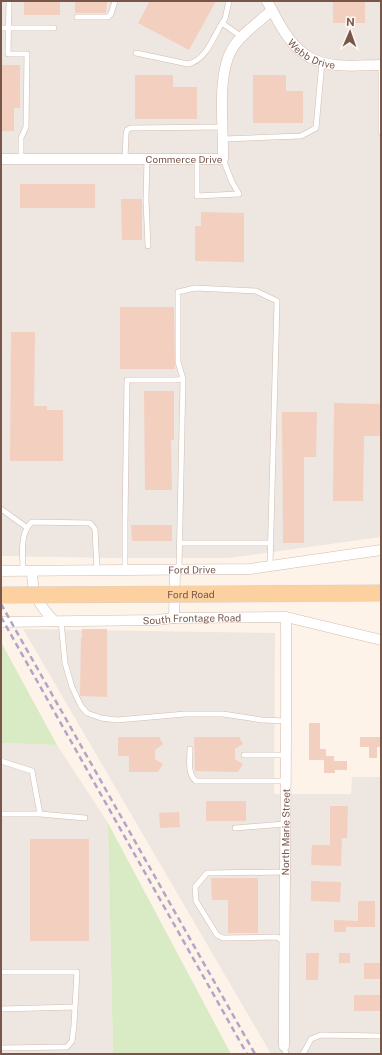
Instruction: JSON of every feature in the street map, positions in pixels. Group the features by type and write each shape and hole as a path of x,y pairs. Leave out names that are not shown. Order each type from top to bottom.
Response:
{"main road":[{"name":"Ford Road","path":"1,595 381,593"}],"street":[{"name":"Webb Drive","path":"267,1 285,34 294,44 311,58 322,62 344,66 381,65"},
{"name":"Commerce Drive","path":"1,159 124,158 223,160 222,94 224,73 228,58 232,49 242,37 272,10"},
{"name":"Ford Drive","path":"1,571 250,569 381,550"},
{"path":"174,618 177,569"},
{"path":"28,571 32,585 42,608 58,621"},
{"name":"South Frontage Road","path":"1,622 286,617 381,640"},
{"name":"North Marie Street","path":"285,1050 284,942 287,721 286,617"}],"lane":[{"path":"9,1 8,54 27,54 26,127 21,138 21,159"},
{"path":"77,17 108,17 111,14 116,1"},
{"path":"136,53 188,64 194,62 204,54 225,19 228,1"},
{"path":"222,23 242,37"},
{"path":"1,28 54,28"},
{"path":"223,139 302,136 316,128 322,62"},
{"path":"381,65 381,132"},
{"path":"124,158 126,134 127,130 131,128 223,127"},
{"path":"147,159 146,200 148,246"},
{"path":"197,160 197,196 240,194 232,182 223,160"},
{"path":"177,569 183,379 178,362 178,292 195,288 256,291 277,301 270,566"},
{"path":"125,570 127,380 183,379"},
{"path":"1,509 26,527"},
{"path":"28,571 24,536 26,527 32,522 90,522 95,529 97,571"},
{"path":"179,543 271,543"},
{"path":"58,621 64,663 72,687 81,706 87,713 101,718 117,720 185,714 223,714 262,720 287,721"},
{"path":"190,749 190,770 192,778 196,782 286,781"},
{"path":"244,755 286,755"},
{"path":"1,761 32,771 40,814"},
{"path":"1,814 40,814 86,818"},
{"path":"235,828 285,824"},
{"path":"284,942 277,937 223,938 217,935 196,901 195,887 207,873 285,872"},
{"path":"1,972 77,972 72,1041 67,1047 1,1048"},
{"path":"1,1008 75,1007"},
{"path":"303,1054 311,1039 321,1035 381,1036"}],"shaded area":[{"path":"1,1 381,1 381,537 229,558 1,556"},
{"path":"23,629 275,633 274,794 351,794 352,777 381,777 381,1054 271,1054"},
{"path":"1,743 57,745 108,823 113,1054 1,1054"}],"green space":[{"path":"1,642 57,745 1,743"},
{"path":"108,823 231,1054 113,1054"}],"building":[{"path":"24,1 60,1 60,15 24,15"},
{"path":"75,1 107,1 106,13 75,13"},
{"path":"150,1 216,1 189,50 138,23"},
{"path":"333,1 365,1 365,23 333,23"},
{"path":"1,65 20,65 20,108 14,108 14,131 1,131"},
{"path":"135,75 173,75 173,87 197,87 197,119 135,119"},
{"path":"253,75 286,75 286,91 303,91 303,123 253,123"},
{"path":"20,184 95,184 95,208 20,208"},
{"path":"121,199 142,199 142,240 122,240"},
{"path":"201,212 244,213 244,262 195,261 195,226 201,226"},
{"path":"120,307 174,307 175,369 120,369"},
{"path":"11,332 35,332 34,406 47,406 47,410 63,410 63,461 10,461"},
{"path":"144,391 174,391 174,440 171,440 172,490 145,490"},
{"path":"334,403 381,404 381,436 364,436 363,501 333,501"},
{"path":"282,412 317,412 316,457 304,457 304,543 283,543"},
{"path":"131,525 172,525 172,541 132,541"},
{"path":"82,629 107,629 107,697 80,695"},
{"path":"309,723 320,723 320,749 326,749 326,756 334,756 334,761 347,761 347,770 335,770 335,773 324,773 324,760 309,760"},
{"path":"118,737 159,737 163,744 155,750 155,759 163,764 158,772 129,772 129,756 118,756"},
{"path":"194,737 239,737 243,744 235,749 235,759 243,764 238,772 195,771"},
{"path":"360,737 381,737 381,747 377,747 377,758 369,758 369,747 360,747"},
{"path":"206,801 246,801 246,821 206,821"},
{"path":"330,806 348,806 347,838 342,838 341,866 311,865 312,845 330,845"},
{"path":"179,812 180,827 160,828 159,813"},
{"path":"30,839 89,839 89,941 30,941"},
{"path":"211,878 258,878 258,933 228,933 228,900 212,900"},
{"path":"311,881 341,882 340,902 311,901"},
{"path":"358,901 375,901 375,927 346,927 346,932 334,932 334,920 358,921"},
{"path":"306,953 319,953 318,980 306,980"},
{"path":"339,953 350,953 350,963 339,963"},
{"path":"364,963 381,963 381,979 364,979"},
{"path":"354,995 381,995 381,1011 354,1011"}],"railway":[{"path":"1,604 255,1054"},
{"path":"1,617 247,1054"}]}
